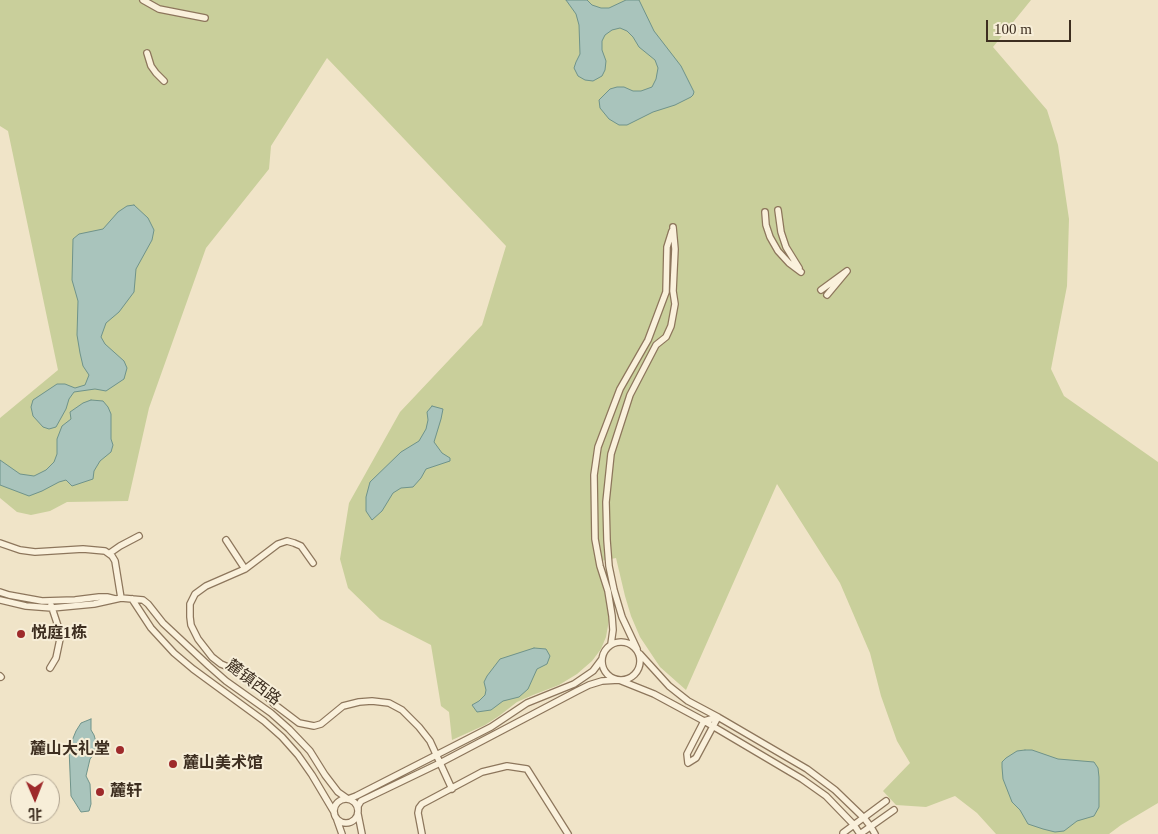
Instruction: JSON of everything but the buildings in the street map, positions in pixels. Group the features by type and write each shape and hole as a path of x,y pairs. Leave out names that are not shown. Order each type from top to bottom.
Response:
{"street":[{"path":"143,0 160,8 205,18"},
{"path":"147,53 151,66 164,81"},
{"path":"765,212 766,225 778,251 789,263 802,272 786,247 781,232 778,210"},
{"path":"602,659 593,671 574,684 527,703 491,727 356,796 341,800 335,805 335,815 342,822 348,822 354,819 361,801 440,763 576,691 602,681 627,679 634,676 639,670 641,662 638,652 622,617 611,590 600,566 596,539 594,475 598,447 620,389 648,340 666,292 667,247 673,227 675,249 673,292 675,304 671,326 666,337 656,345 630,395 611,454 606,502 607,540 611,590 613,630 611,644"},
{"path":"821,290 847,271 827,295"},
{"path":"110,553 139,536"},
{"path":"226,540 245,569"},
{"path":"313,563 300,546 287,541 278,544 245,569 206,586 195,594 190,604 191,625 198,639 212,657 221,664 250,678 274,704 299,723 307,726 322,724 343,706 359,702 389,703 402,710 430,741 452,789"},
{"path":"0,543 20,550 35,552 84,549 110,553 115,561 118,598"},
{"path":"0,592 9,596 50,601 100,597 132,599 151,628 174,653 193,670 264,721 282,737 312,775 335,815 342,834"},
{"path":"0,600 26,606 52,608 94,604 118,598"},
{"name":"麓镇西路","path":"132,599 143,600 148,604 163,623 226,681 290,729 310,751 338,792 348,799"},
{"path":"50,601 59,629 60,639 56,658 50,668"},
{"path":"875,834 871,827 864,818 835,790 807,769 688,701 669,686 631,644 618,642 606,648 602,659 603,667 612,678 654,694 713,726 802,779 826,796 854,825 860,834 871,827 894,810"},
{"path":"574,684 576,691"},
{"path":"718,717 696,758 688,764 686,754 704,721 718,717"},
{"path":"491,727 495,734"},
{"path":"422,834 418,813 422,804 482,772 507,766 527,769 568,834"},
{"path":"348,799 355,802 362,834"},
{"path":"843,834 843,832 886,801"}],"green space":[{"path":"0,0 1031,0 993,47 1047,110 1058,145 1069,219 1067,286 1051,369 1064,396 1158,462 1158,803 1109,834 996,834 977,813 955,796 926,807 896,805 883,791 910,763 897,741 881,696 870,653 840,583 777,484 686,690 660,667 640,637 631,616 616,558 596,562 607,599 609,620 606,637 601,649 592,661 577,674 559,685 517,702 485,725 452,740 449,712 441,706 431,645 380,619 348,588 340,559 349,503 400,412 482,325 506,246 327,58 271,146 269,169 206,248 149,408 128,501 67,502 50,511 31,515 17,512 0,498 0,418 58,370 8,131 0,126"}],"water":[{"path":"566,0 587,0 592,5 609,8 626,0 639,0 654,31 681,66 694,92 693,95 675,105 653,112 627,125 619,125 609,119 600,108 599,100 610,89 617,87 641,91 652,87 658,68 655,60 639,47 627,31 620,28 612,30 605,35 602,41 602,50 606,61 602,76 593,81 585,80 578,76 574,68 580,54 579,25 576,14"},
{"path":"134,205 148,218 154,230 152,240 136,269 134,292 119,312 106,323 101,337 105,344 124,361 127,368 124,379 106,391 95,389 74,392 56,427 49,429 43,427 33,416 31,407 33,400 57,384 65,384 75,388 85,385 89,375 83,366 77,335 78,301 72,280 73,239 79,234 103,229 118,212 127,206"},
{"path":"91,400 103,401 108,407 111,414 111,439 113,445 111,452 100,461 94,471 93,479 72,486 66,480 29,496 0,485 0,460 20,474 34,476 46,470 54,462 57,454 57,439 62,426 71,419 70,412"},
{"path":"432,406 443,409 434,442 442,453 450,458 450,461 426,469 413,487 401,488 393,493 382,511 372,520 366,511 366,497 370,482 401,452 419,441 426,429 427,412"},
{"path":"534,648 546,649 550,656 547,664 537,669 528,689 519,697 503,701 491,710 477,712 472,705 485,695 484,682 500,659"},
{"path":"91,719 91,730 96,742 86,776 90,784 91,804 89,811 81,812 71,796 69,748 81,723"},
{"path":"1032,750 1058,759 1094,762 1098,768 1099,777 1099,807 1094,816 1077,821 1064,831 1055,832 1028,824 1020,810 1012,802 1003,779 1002,767 1002,762 1006,758 1017,751"}],"place":[{"name":"悦庭1栋","path":"21,634"},
{"name":"麓山大礼堂","path":"120,750"},
{"name":"麓山美术馆","path":"173,764"},
{"name":"麓轩","path":"100,792"}]}
